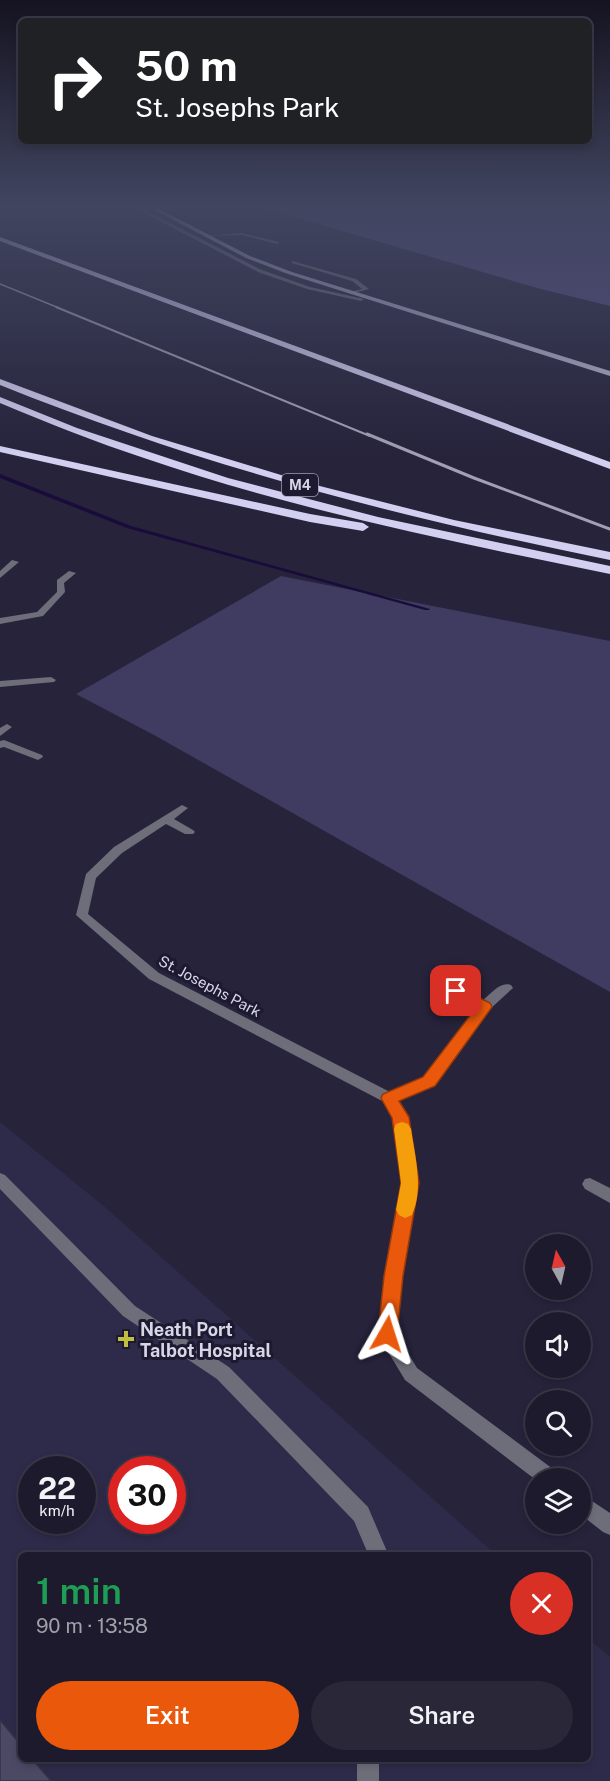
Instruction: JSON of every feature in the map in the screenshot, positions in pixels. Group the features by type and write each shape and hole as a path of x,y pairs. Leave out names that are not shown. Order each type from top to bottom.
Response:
{"highway":[{"path":"139,290 610,466"},
{"name":"M4","path":"0,382 120,430 268,477 456,524 610,556"},
{"name":"M4","path":"0,400 95,438 250,486 411,528 610,570"},
{"name":"M4","path":"0,449 310,518 560,560"}],"main road":[{"path":"341,290 610,374"}],"street":[{"path":"322,290 358,296 365,290"},
{"path":"0,574 15,562"},
{"path":"0,621 40,614 61,592 60,582 72,573"},
{"path":"0,684 51,680"},
{"path":"0,745 4,743 38,758"},
{"name":"St. Josephs Park","path":"182,808 118,850 90,877 82,915 154,976 389,1098"},
{"path":"166,819 189,832"},
{"path":"507,988 484,1007 429,1082 389,1098 401,1117 410,1183 393,1276 387,1334 411,1374 535,1468"},
{"path":"456,991 484,1007"},
{"path":"0,1179 129,1311 223,1373 361,1514 377,1552"},
{"path":"590,1184 610,1196"},
{"path":"591,1510 610,1525"},
{"path":"368,1762 368,1781"}],"shaded area":[{"path":"546,290 610,290 610,306"},
{"path":"281,576 610,641 610,992 154,735 76,694"},
{"name":"Neath Port Talbot Hospital","path":"0,1122 105,1207 493,1552 18,1552 18,1762 591,1762 591,1641 610,1657 610,1781 0,1781"}],"building":[{"path":"0,1720 18,1741 18,1762 35,1762 51,1781 0,1781"}],"waterway":[{"path":"0,476 129,527 427,609"}],"railway":[{"path":"15,290 59,308"},
{"path":"56,307 370,436"},
{"path":"367,434 474,478 610,529"}],"slow traffic":[{"path":"402,1129 410,1183 405,1210"}],"place":[{"name":"Neath Port Talbot Hospital","path":"126,1339"}],"route":[{"path":"387,1334 393,1276 410,1183 401,1117 389,1098 429,1082 484,1007 456,991"}]}
